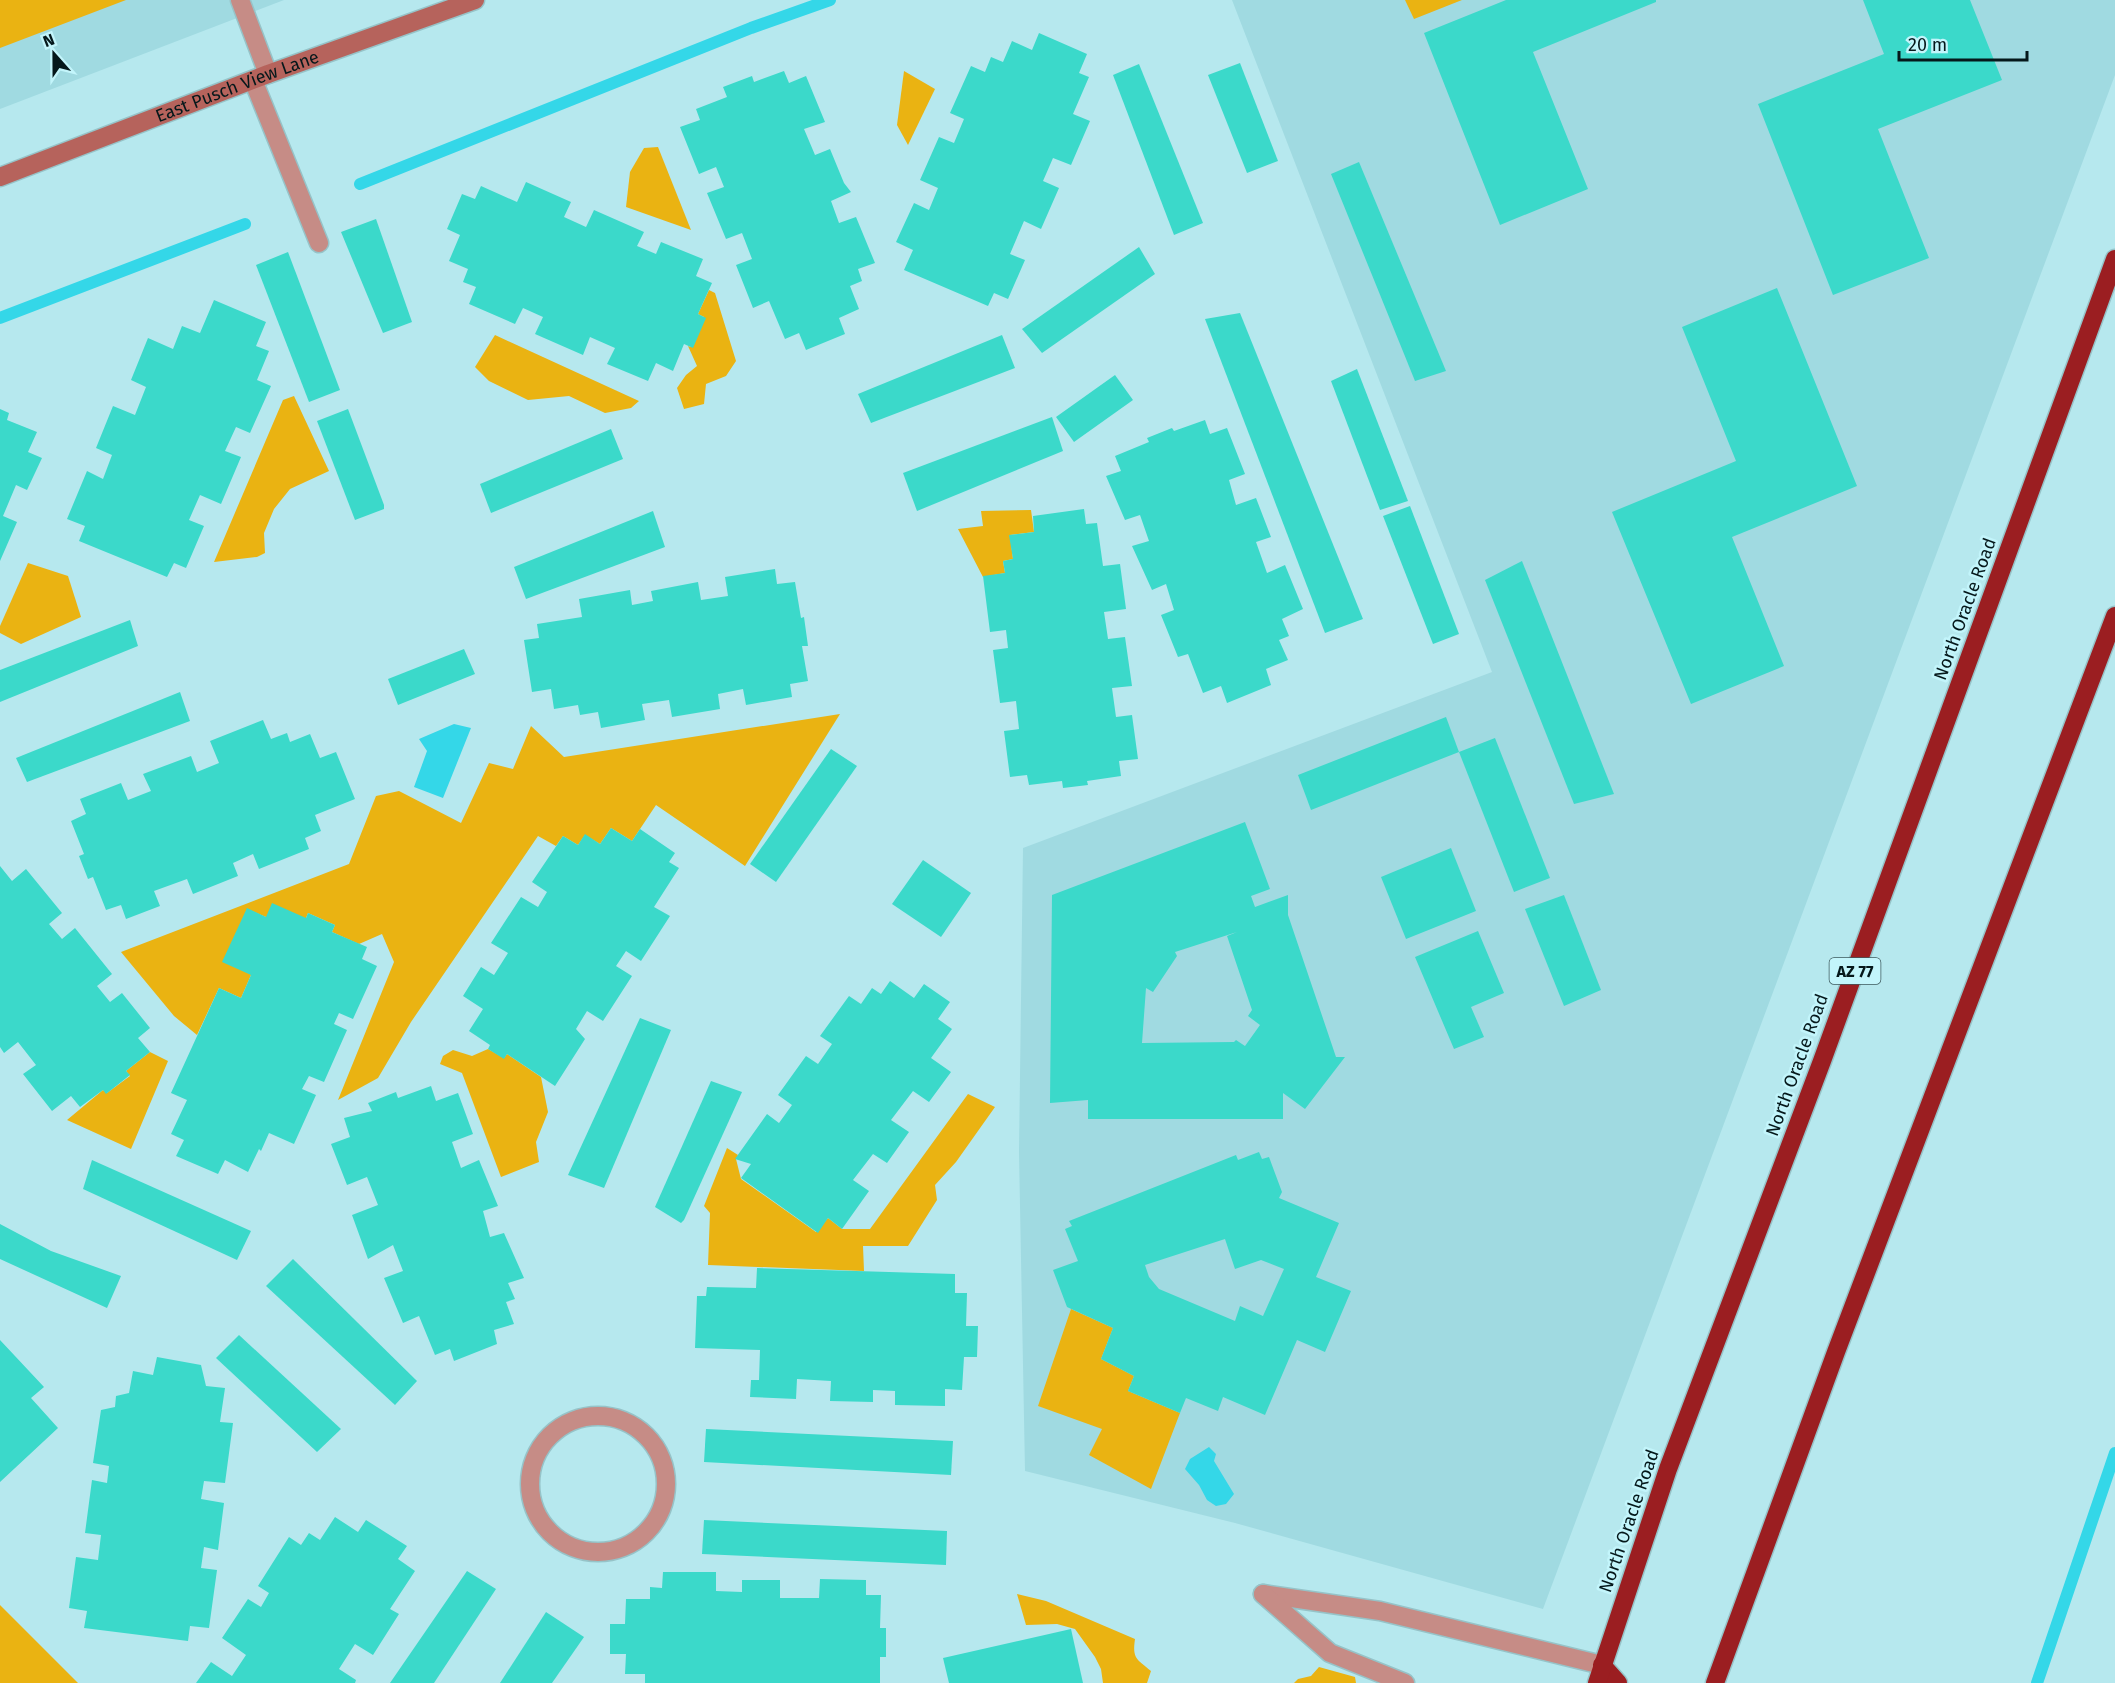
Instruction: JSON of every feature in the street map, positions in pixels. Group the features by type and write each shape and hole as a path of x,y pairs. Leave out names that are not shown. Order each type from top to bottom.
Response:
{"highway":[{"name":"North Oracle Road","path":"1597,1683 1668,1469 1822,1061 2115,260"},
{"path":"1715,1683 1836,1352 2115,616"},
{"path":"1602,1665 1618,1683"}],"main road":[{"name":"East Pusch View Lane","path":"0,177 260,77 475,0"}],"lane":[{"path":"240,0 260,77 320,243"},
{"path":"595,1415 615,1417 634,1425 649,1437 660,1454 666,1473 666,1494 661,1512 650,1528 635,1542 617,1549 598,1552 578,1549 561,1541 546,1528 537,1513 531,1495 530,1476 535,1458 545,1442 559,1428 576,1419 595,1415"},
{"path":"1405,1683 1330,1653 1263,1594 1380,1611 1602,1665"}],"shaded area":[{"path":"0,0 284,0 0,109"},
{"path":"0,0 126,0 0,48"},
{"path":"1232,0 2115,0 2115,75 1543,1609 1235,1523 1025,1471 1019,1152 1023,848 1492,672"},
{"path":"1405,0 1462,0 1414,19"},
{"path":"904,71 935,89 908,145 897,125"},
{"path":"658,147 691,230 626,207 630,172 644,148"},
{"path":"709,290 715,293 736,361 726,376 706,384 704,404 684,409 677,388 686,375 697,366 688,346 691,347 704,317 698,314"},
{"path":"495,335 639,401 631,408 605,413 569,396 528,400 489,381 475,367"},
{"path":"294,396 329,471 290,489 274,509 264,533 265,553 257,557 214,562 283,400"},
{"path":"1031,510 1034,532 1010,535 1013,559 1003,561 1005,573 983,577 958,529 983,526 981,511"},
{"path":"28,563 68,576 81,617 21,644 0,633 0,626"},
{"path":"840,714 745,866 656,805 632,841 611,828 600,844 585,835 578,845 563,836 556,846 538,836 411,1022 378,1078 338,1100 394,962 382,934 359,944 332,932 335,925 308,913 306,918 266,917 247,909 251,975 241,998 219,988 197,1035 174,1016 121,952 349,864 376,796 399,791 461,823 489,763 513,769 531,726 564,757"},
{"path":"488,1049 504,1058 507,1054 541,1077 548,1112 536,1142 539,1162 501,1177 462,1073 440,1064 443,1056 453,1050 472,1056"},
{"path":"150,1052 168,1061 131,1149 67,1120 103,1090 107,1093 130,1076 126,1071"},
{"path":"968,1094 995,1107 956,1162 935,1185 937,1200 908,1246 863,1246 864,1271 708,1265 710,1213 704,1206 727,1148 738,1155 736,1159 741,1179 816,1232 828,1218 842,1229 870,1229"},
{"path":"1071,1309 1113,1328 1101,1359 1134,1376 1128,1391 1180,1413 1151,1489 1089,1455 1102,1429 1038,1406"},
{"path":"1017,1594 1046,1601 1135,1639 1135,1655 1151,1671 1147,1683 1103,1683 1101,1669 1095,1657 1075,1629 1057,1624 1026,1625"},
{"path":"0,1605 78,1683 0,1683"},
{"path":"1319,1667 1355,1677 1356,1683 1294,1683 1298,1679 1311,1676"}],"water":[{"path":"454,724 471,728 443,798 414,787 427,751 419,739"},
{"path":"1209,1447 1216,1454 1214,1461 1234,1494 1226,1504 1216,1506 1207,1500 1199,1485 1185,1469 1190,1459"}],"building":[{"path":"1506,0 1656,0 1656,2 1533,52 1588,189 1500,225 1424,33"},
{"path":"1863,0 1970,0 2002,80 1878,129 1929,258 1833,295 1758,104 1884,54"},
{"path":"1039,33 1087,54 1079,73 1089,77 1073,114 1090,121 1071,165 1053,158 1043,181 1059,188 1041,229 1024,221 1010,254 1025,260 1008,299 994,293 988,306 904,270 913,250 896,242 914,203 929,210 938,188 920,180 939,137 954,143 964,119 950,113 971,66 985,72 991,57 1003,62 1012,41 1032,50"},
{"path":"1240,63 1278,161 1247,173 1208,75"},
{"path":"1139,64 1203,223 1174,235 1113,75"},
{"path":"784,71 789,83 806,76 825,122 804,129 815,155 830,149 844,183 851,192 831,201 839,223 856,217 875,263 858,269 862,281 850,286 859,309 839,318 845,334 806,350 799,333 785,339 769,301 753,308 736,265 752,259 742,233 726,239 707,193 724,187 716,167 699,174 680,127 700,120 696,109 727,97 723,87 752,76 754,82"},
{"path":"1359,162 1446,371 1415,381 1331,174"},
{"path":"526,182 571,202 564,217 586,227 594,210 644,232 637,246 656,254 661,242 703,259 696,276 712,283 698,314 706,318 693,348 684,344 673,371 656,363 648,381 607,364 615,348 590,337 583,355 535,334 543,317 523,308 515,324 469,304 476,287 463,282 468,269 449,261 460,235 447,229 462,194 475,199 481,186 517,202"},
{"path":"376,219 412,322 383,333 341,232"},
{"path":"1139,247 1155,274 1042,353 1022,329"},
{"path":"288,252 340,390 309,402 256,265"},
{"path":"1777,288 1857,486 1732,537 1784,666 1691,704 1612,512 1736,461 1682,327"},
{"path":"214,300 266,322 256,346 269,351 257,380 271,386 250,433 236,427 225,451 241,457 221,504 200,495 189,520 204,526 186,568 174,563 167,577 79,541 85,526 67,519 87,471 103,479 112,455 96,448 113,406 135,415 146,387 131,380 148,338 173,349 182,326 200,333"},
{"path":"1240,313 1363,619 1325,633 1205,319"},
{"path":"1002,335 1015,368 871,423 858,394"},
{"path":"1357,369 1408,501 1380,510 1331,381"},
{"path":"1115,375 1133,400 1074,442 1056,417"},
{"path":"0,409 9,413 7,420 37,432 28,452 42,458 27,490 16,485 3,516 17,522 0,561"},
{"path":"348,409 384,505 384,509 355,520 317,421"},
{"path":"1052,417 1063,451 917,511 903,473"},
{"path":"1205,420 1210,434 1227,428 1245,474 1229,480 1236,505 1256,498 1271,537 1256,542 1267,573 1285,565 1303,609 1282,619 1289,636 1279,640 1288,660 1266,669 1271,685 1227,703 1221,686 1203,693 1188,654 1178,657 1161,615 1174,610 1166,584 1152,590 1132,546 1149,541 1140,515 1125,520 1106,476 1121,471 1115,456 1149,442 1147,438 1172,428 1174,431"},
{"path":"611,429 623,459 491,513 480,484"},
{"path":"1410,506 1459,634 1433,644 1383,516"},
{"path":"1084,509 1086,524 1097,523 1103,566 1120,564 1126,609 1104,612 1108,639 1125,637 1132,686 1112,688 1116,717 1132,715 1138,759 1119,761 1121,776 1087,781 1088,785 1063,788 1062,781 1029,785 1027,775 1010,777 1004,731 1019,729 1016,701 1000,703 993,650 1008,648 1006,630 990,632 983,576 1005,573 1003,561 1013,559 1009,535 1034,532 1033,516"},
{"path":"653,511 665,547 526,599 514,567"},
{"path":"1522,561 1614,794 1574,804 1485,580"},
{"path":"775,569 777,584 795,582 801,618 804,617 808,646 802,646 808,681 790,684 792,697 746,705 743,689 718,694 720,709 672,717 669,700 642,704 645,720 601,728 598,712 580,715 578,705 554,709 551,689 532,692 524,640 539,638 537,624 582,617 579,599 630,590 632,605 653,601 651,591 698,582 701,600 728,596 725,577"},
{"path":"130,620 138,646 0,702 0,670"},
{"path":"464,649 475,674 398,705 388,679"},
{"path":"180,692 190,721 27,782 16,758"},
{"path":"1446,717 1459,752 1311,810 1298,775"},
{"path":"263,720 271,739 287,733 290,742 310,734 320,758 336,752 355,799 315,815 321,831 305,838 309,849 259,869 253,854 233,863 238,876 193,894 187,879 154,891 160,906 126,919 121,905 106,910 93,877 88,879 79,856 84,854 71,821 86,814 80,799 121,783 128,800 151,791 143,774 191,756 197,772 219,763 210,741"},
{"path":"1495,738 1550,878 1514,892 1459,752"},
{"path":"831,749 857,766 776,882 750,864"},
{"path":"1245,822 1270,889 1251,896 1255,907 1288,895 1288,915 1336,1057 1345,1057 1305,1109 1283,1093 1283,1119 1088,1119 1088,1100 1050,1103 1052,895","holes":["1237,932 1227,936 1252,1010 1248,1016 1260,1025 1245,1046 1236,1040 1234,1042 1142,1043 1146,988 1153,992 1177,956 1175,952"]},
{"path":"611,828 632,841 640,829 675,853 669,862 679,868 654,907 670,916 641,961 626,951 616,966 632,976 603,1021 587,1011 576,1029 585,1039 555,1086 507,1054 504,1059 488,1049 490,1045 469,1031 483,1009 463,996 481,967 494,975 508,953 491,943 521,897 538,907 547,892 532,882 563,836 578,845 585,834 600,844"},
{"path":"1451,848 1476,911 1406,939 1381,877"},
{"path":"923,860 971,893 941,937 892,904"},
{"path":"0,866 12,881 26,869 62,913 49,924 62,939 75,928 112,974 97,986 110,1002 122,993 150,1028 138,1038 150,1052 126,1071 130,1075 106,1094 103,1090 80,1107 71,1096 52,1111 23,1074 36,1065 18,1042 4,1053 0,1047"},
{"path":"1564,895 1601,990 1564,1006 1525,909"},
{"path":"272,903 306,918 308,913 335,925 332,932 367,947 362,959 377,966 353,1019 339,1013 334,1024 347,1030 324,1082 309,1076 302,1089 316,1095 294,1144 269,1133 248,1172 225,1160 218,1174 176,1156 184,1140 171,1134 187,1100 171,1093 219,988 241,998 251,975 222,962 247,908 266,917"},
{"path":"1478,931 1504,993 1471,1007 1484,1037 1454,1049 1415,957"},
{"path":"890,981 914,998 924,984 950,1002 938,1019 952,1029 931,1058 951,1072 929,1102 913,1091 891,1120 909,1132 887,1163 873,1154 853,1180 869,1191 842,1229 828,1218 818,1233 741,1178 751,1164 735,1159 767,1114 779,1123 792,1105 778,1095 806,1056 818,1064 832,1044 820,1036 849,996 861,1004 872,988 881,994"},
{"path":"640,1018 671,1030 604,1188 568,1175"},
{"path":"711,1081 742,1092 681,1223 655,1207"},
{"path":"431,1086 436,1101 458,1093 473,1134 452,1142 461,1168 479,1160 498,1206 483,1211 490,1237 504,1233 524,1278 508,1283 515,1299 506,1302 514,1324 494,1330 497,1344 454,1361 450,1349 435,1355 419,1316 403,1323 384,1278 403,1271 393,1245 368,1259 352,1215 378,1205 367,1177 347,1185 331,1144 350,1137 344,1118 372,1111 368,1103 396,1092 398,1098"},
{"path":"1259,1152 1262,1159 1269,1157 1282,1192 1279,1198 1339,1223 1316,1277 1351,1291 1325,1352 1297,1340 1265,1415 1223,1397 1218,1411 1186,1398 1180,1413 1128,1391 1134,1376 1101,1359 1113,1328 1067,1307 1053,1270 1078,1261 1065,1229 1072,1226 1069,1221 1236,1155 1238,1160","holes":["1225,1239 1235,1269 1261,1260 1284,1269 1263,1316 1240,1306 1235,1321 1159,1289 1149,1277 1145,1265"]},
{"path":"92,1160 251,1231 237,1260 83,1189"},
{"path":"0,1224 51,1251 121,1276 107,1308 0,1259"},
{"path":"293,1259 417,1381 395,1405 266,1286"},
{"path":"757,1268 955,1274 955,1293 967,1293 966,1326 978,1326 977,1357 964,1357 962,1390 945,1389 945,1406 895,1405 895,1391 873,1390 873,1402 830,1401 831,1381 797,1379 796,1399 750,1397 751,1380 759,1380 760,1350 695,1348 697,1296 706,1296 707,1287 756,1288"},
{"path":"239,1335 341,1429 317,1452 216,1358"},
{"path":"0,1340 44,1387 31,1398 58,1428 0,1482"},
{"path":"157,1357 201,1365 206,1386 225,1388 220,1422 233,1423 225,1483 204,1481 201,1499 224,1503 218,1550 204,1547 201,1568 217,1570 209,1628 190,1626 188,1641 84,1628 87,1611 69,1608 76,1557 98,1560 101,1535 85,1533 92,1480 107,1483 109,1466 93,1463 101,1410 115,1407 116,1396 129,1393 133,1371 153,1375"},
{"path":"706,1429 953,1441 951,1475 704,1462"},
{"path":"335,1517 358,1532 366,1520 407,1546 398,1559 415,1571 390,1609 399,1614 373,1655 355,1644 339,1669 356,1680 355,1683 196,1683 211,1662 232,1676 246,1655 222,1638 248,1599 261,1607 269,1593 258,1586 289,1537 301,1545 309,1533 320,1540"},
{"path":"704,1520 947,1531 946,1565 702,1554"},
{"path":"467,1571 496,1589 434,1683 390,1683"},
{"path":"663,1572 716,1572 716,1591 742,1592 742,1580 780,1580 780,1598 819,1598 820,1579 866,1580 866,1595 881,1595 880,1628 886,1628 886,1657 880,1657 880,1683 645,1683 645,1674 625,1674 626,1654 610,1654 610,1624 625,1624 626,1599 650,1599 650,1587 662,1588"},
{"path":"546,1612 584,1637 552,1683 500,1683"},
{"path":"1071,1629 1083,1683 949,1683 943,1658"}],"waterway":[{"path":"360,184 751,28 830,0"},
{"path":"0,318 245,224"},
{"path":"2037,1683 2115,1453"}]}
